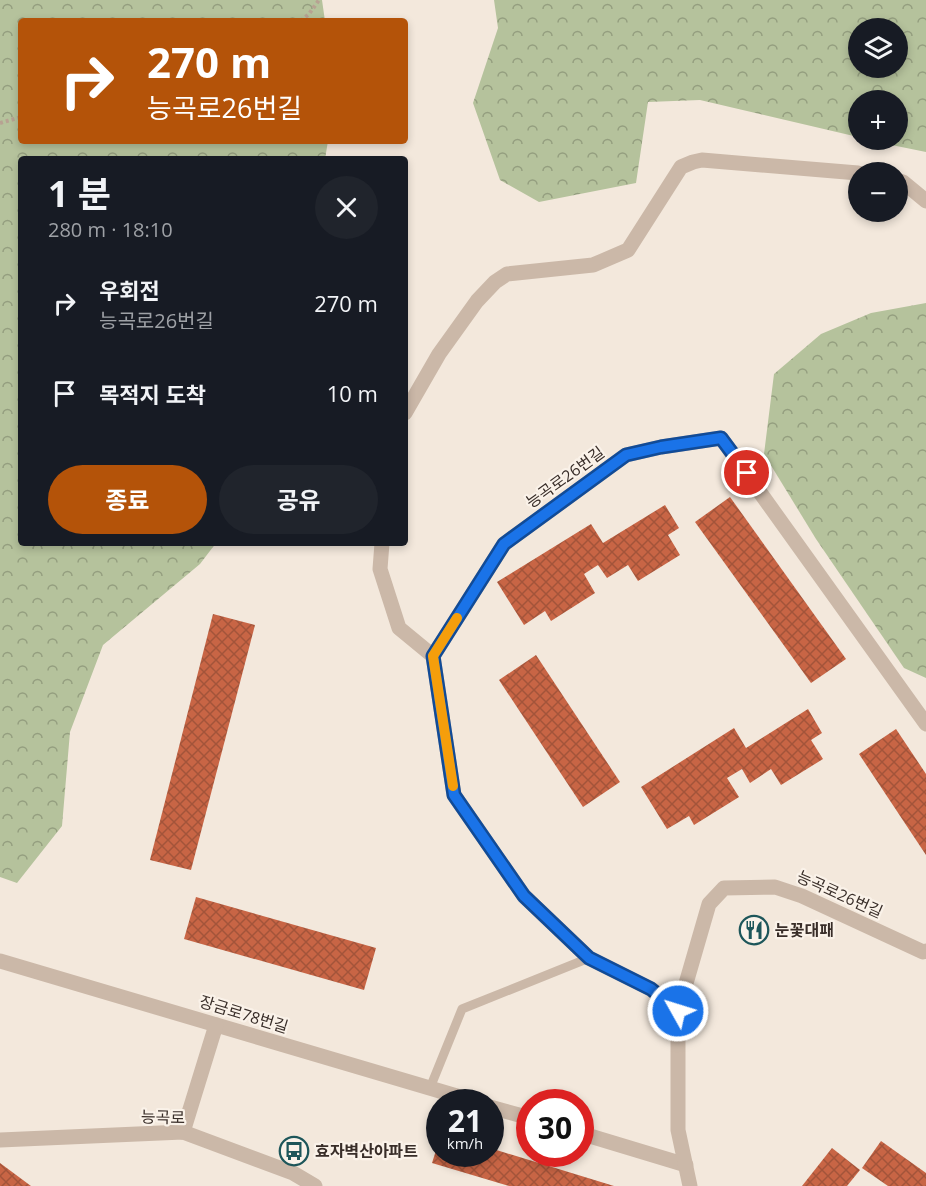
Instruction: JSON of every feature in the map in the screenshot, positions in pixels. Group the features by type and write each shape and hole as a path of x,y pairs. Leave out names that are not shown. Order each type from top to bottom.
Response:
{"street":[{"path":"408,408 439,354 477,301 495,282 507,274 593,265 628,250 681,167 702,160 848,172"},
{"path":"908,186 926,201"},
{"name":"능곡로26번길","path":"433,656 504,544 626,455 721,438 926,724"},
{"path":"382,546 380,569 399,628 433,656 454,795 524,896 589,958 651,989 678,1011"},
{"name":"능곡로26번길","path":"690,1186 678,1130 678,1011 709,904 724,888 775,887 802,896 923,952 926,951"},
{"name":"장금로78번길","path":"0,961 433,1089"},
{"path":"651,989 671,992 689,972"},
{"path":"183,1132 216,1025"},
{"name":"능곡로","path":"0,1140 183,1132 293,1173 315,1186"},
{"path":"594,1137 686,1165"}],"lane":[{"path":"430,1088 462,1009 589,958"}],"path":[{"path":"304,18 319,0"},
{"path":"0,123 18,118"}],"green space":[{"path":"0,0 322,0 325,18 18,18 18,144 328,144 326,156 18,156 18,546 214,546 200,564 103,645 70,732 62,826 17,883 0,877"},
{"path":"494,0 926,0 926,152 908,148 908,90 848,90 848,135 700,100 648,102 636,183 539,202 500,180 473,103 498,28"},
{"path":"926,303 926,678 904,668 816,539 764,454 774,374 821,334 871,313"}],"building":[{"path":"730,497 846,659 811,683 695,522"},
{"path":"665,505 679,528 668,535 680,555 638,581 628,565 607,578 598,565 584,574 595,593 551,621 545,611 524,625 497,582 591,524 603,543"},
{"path":"213,614 255,625 191,870 150,860"},
{"path":"536,655 620,782 583,807 499,680"},
{"path":"808,709 822,733 811,740 823,759 781,785 771,769 750,783 742,769 727,778 739,797 694,825 689,816 667,829 641,787 734,728 746,748"},
{"path":"896,729 926,774 926,855 859,754"},
{"path":"196,897 376,948 364,990 184,939"},
{"path":"881,1141 926,1173 926,1186 888,1186 862,1168"},
{"path":"832,1148 860,1170 847,1186 802,1186"},
{"path":"504,1152 516,1156 516,1167 552,1167 614,1186 509,1186 445,1167 504,1167"},
{"path":"0,1163 31,1186 0,1186"}],"slow traffic":[{"path":"453,786 433,656 457,618"}],"place":[{"name":"눈꽃대패","path":"754,930"},
{"name":"효자벽산아파트","path":"294,1151"}],"route":[{"path":"678,1011 651,989 589,958 524,896 454,795 433,656 504,544 626,455 721,438 747,473"}]}
